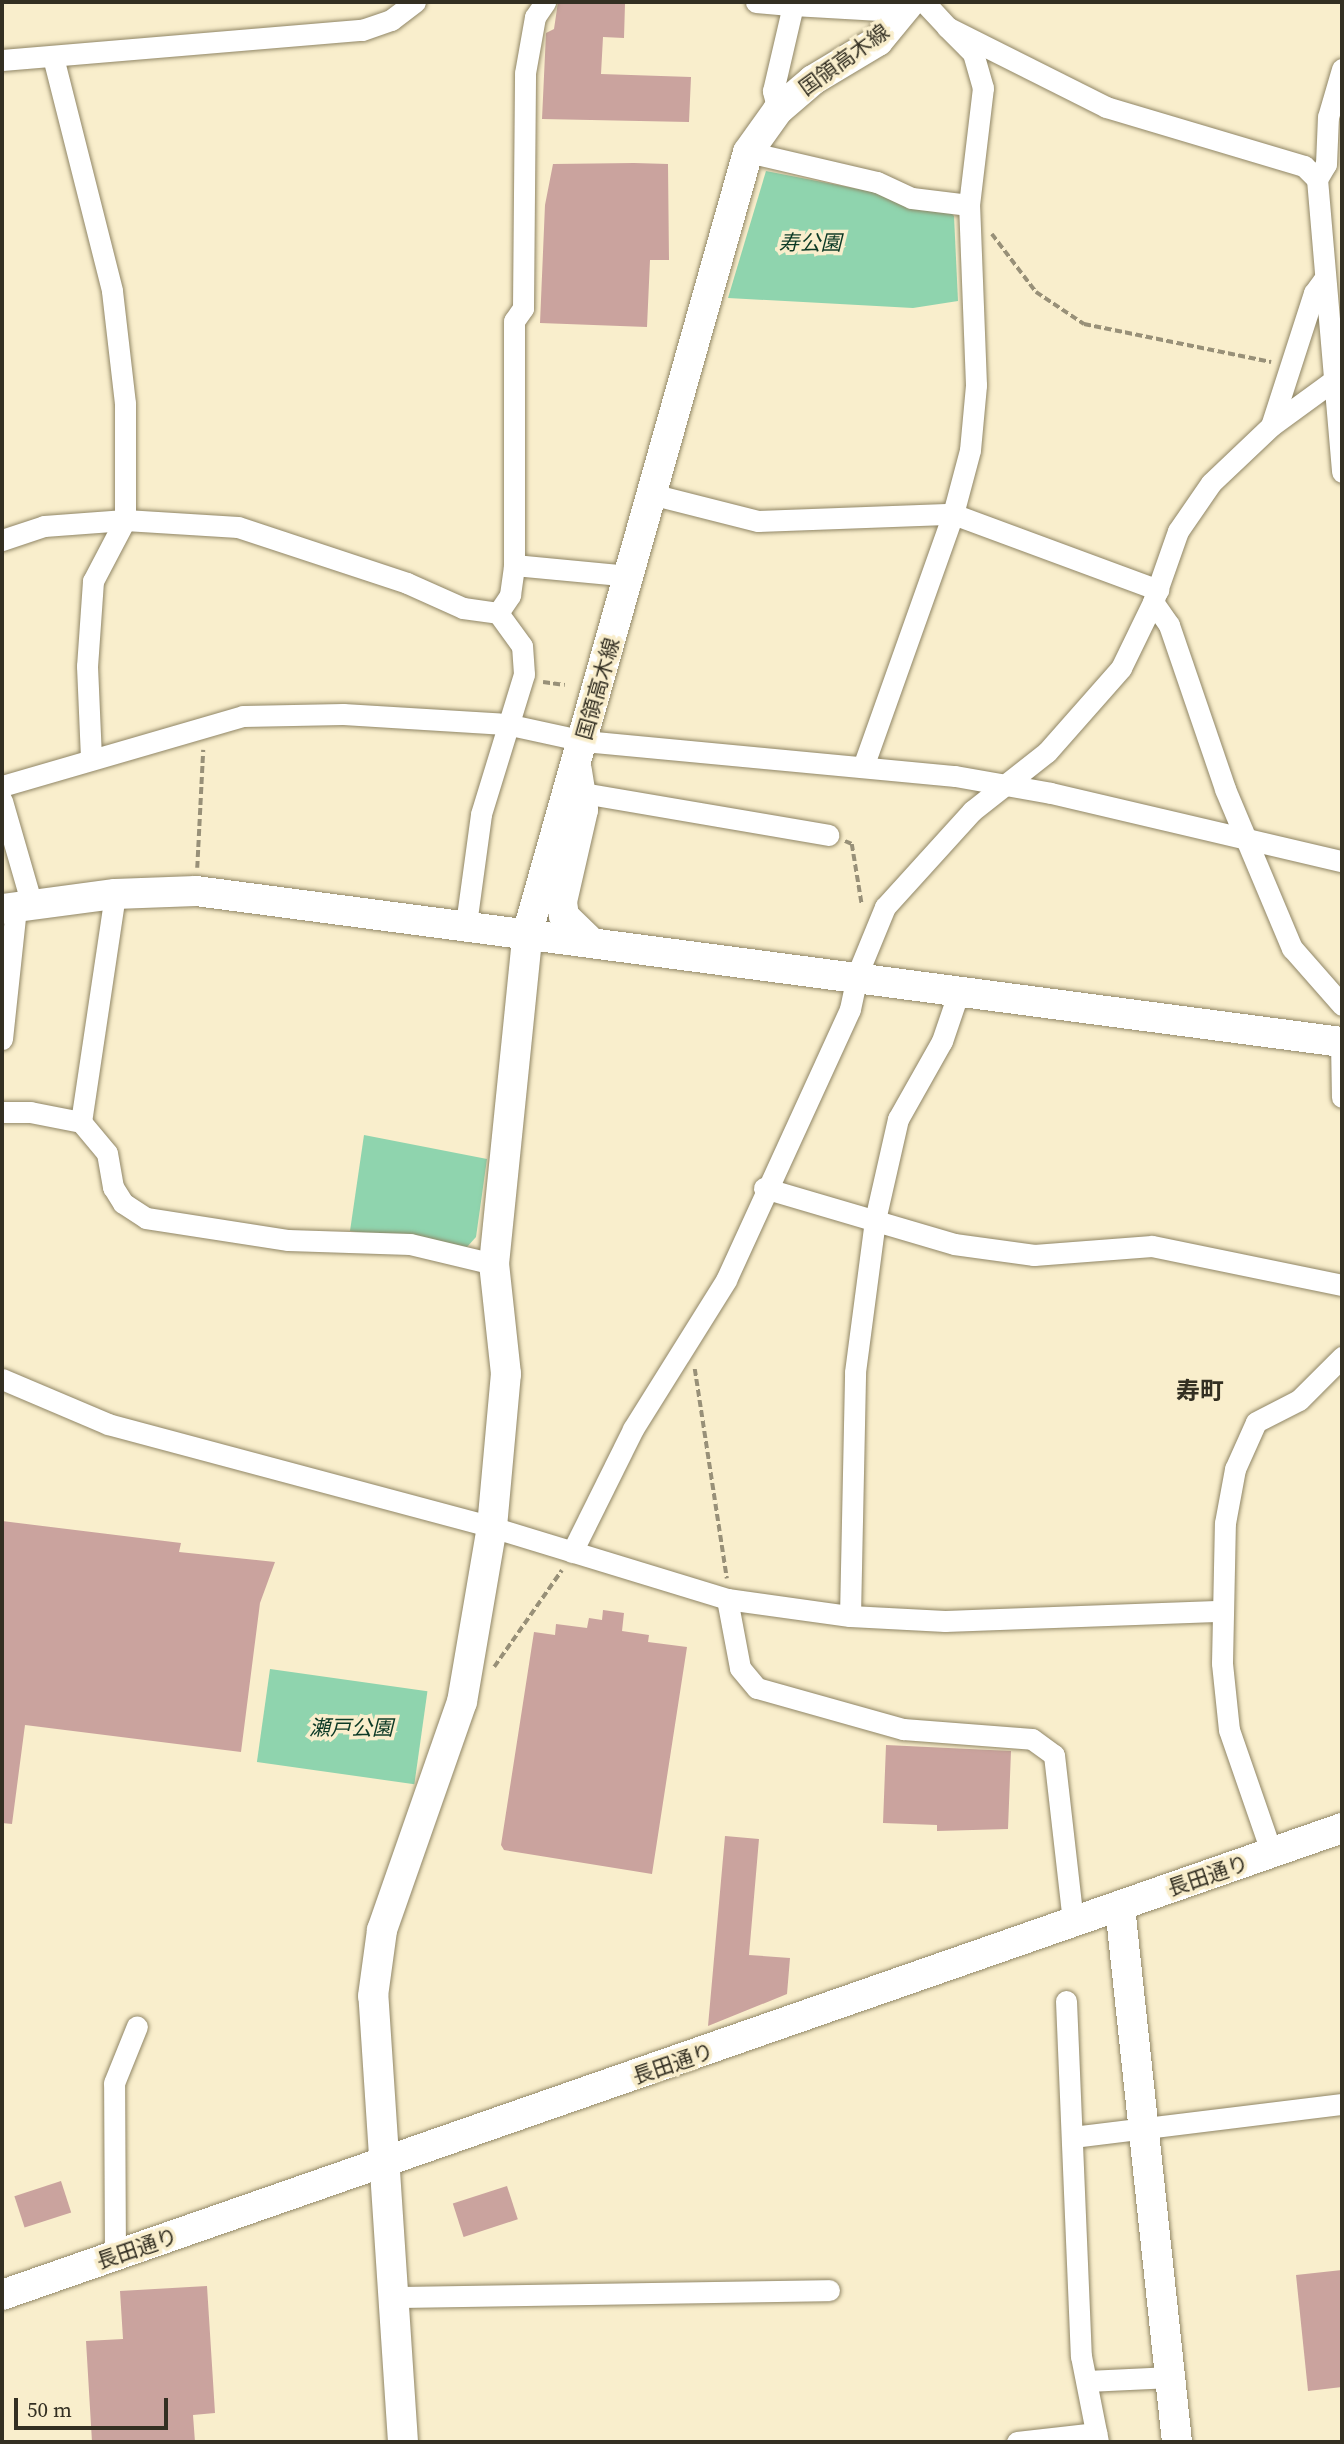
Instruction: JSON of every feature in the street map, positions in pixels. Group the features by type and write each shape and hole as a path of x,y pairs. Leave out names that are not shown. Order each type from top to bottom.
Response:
{"street":[{"path":"2,60 362,30 391,20 415,2"},
{"path":"498,613 510,595 514,565 514,321 523,308 525,73 534,17 545,2"},
{"path":"755,2 904,11"},
{"path":"864,764 953,514 970,450 976,385 969,205 983,89 972,53 924,2"},
{"path":"778,110 773,91 793,5"},
{"name":"国領高木線","path":"403,2442 396,2297 382,2164 373,2035 382,1930 459,1716 492,1527 506,1374 494,1264 528,931 655,495 748,152 778,110 813,80 878,41 904,11"},
{"path":"947,27 1106,107 1304,166 1317,178 1331,270 1334,380 1342,472"},
{"path":"53,57 112,290 125,403 125,520 93,581 87,666 91,758"},
{"path":"1317,178 1326,164 1328,117 1342,69"},
{"path":"748,152 877,182 912,198 969,205"},
{"path":"1271,426 1314,293 1331,270"},
{"path":"572,1552 633,1429 726,1280 764,1188 850,1009 857,975 873,928 915,868 972,811 1010,786 1121,668 1156,596 1178,531 1211,483 1271,426 1334,380"},
{"path":"655,495 758,521 953,514 1156,596 1170,625 1249,842 1292,948 1342,1005"},
{"path":"2,540 44,526 125,520 238,527 407,583 463,608 498,613 522,646 524,674 506,724 481,814 466,924"},
{"path":"514,565 631,576"},
{"path":"2,786 204,724 243,716 343,714 506,724 580,752 864,764 1010,786 1342,862"},
{"path":"580,752 583,793 562,902 564,916 588,939"},
{"path":"583,793 828,835"},
{"path":"2,801 17,907 2,1039"},
{"path":"17,907 115,894 196,891 528,931 1342,1042 1342,1097"},
{"path":"81,1122 115,894"},
{"path":"850,1616 855,1372 875,1220 898,1119 942,1041 959,990"},
{"path":"2,1112 81,1122 104,1147 113,1187 123,1203 146,1218 288,1240 410,1244 494,1264"},
{"path":"764,1188 954,1244 1034,1255 1152,1246 1342,1285"},
{"path":"1272,1854 1229,1730 1223,1611 1225,1523 1235,1469 1256,1422 1299,1400 1342,1357"},
{"path":"2,1379 107,1424 492,1527 727,1599 850,1616 945,1621 1223,1611"},
{"path":"727,1599 740,1668 757,1688 903,1730 1031,1739 1054,1755 1073,1922"},
{"name":"長田通り","path":"2,2295 1342,1828"},
{"path":"1120,1907 1146,2126 1177,2442"},
{"path":"1017,2442 1097,2438 1081,2356 1066,2001"},
{"path":"116,2256 114,2082 136,2026"},
{"path":"1073,2137 1342,2104"},
{"path":"396,2297 829,2290"},
{"path":"1087,2381 1171,2377"}],"path":[{"path":"969,205 1036,292 1084,324 1289,365"},
{"path":"196,891 204,724"},
{"path":"828,835 852,844 862,909 873,928"},
{"path":"690,1341 727,1555 727,1599"},
{"path":"488,1676 572,1552"}],"green space":[{"name":"寿公園","path":"766,171 945,206 954,216 958,301 913,308 728,298"},
{"path":"364,1135 487,1159 476,1237 467,1247 350,1231"},
{"name":"瀬戸公園","path":"270,1669 427,1691 414,1784 257,1762"}],"building":[{"path":"558,2 625,4 624,38 603,37 601,74 691,77 689,122 542,119 546,33 554,29"},
{"path":"553,164 668,164 669,260 650,260 647,327 540,323 545,205"},
{"path":"2,1521 181,1543 179,1552 275,1562 260,1603 241,1752 25,1725 12,1824 2,1823"},
{"path":"603,1610 624,1613 622,1631 649,1635 648,1642 687,1647 652,1874 504,1850 501,1845 534,1632 555,1635 556,1624 587,1628 589,1618 602,1620"},
{"path":"886,1745 1011,1751 1008,1829 937,1831 937,1825 883,1823"},
{"path":"725,1836 759,1839 749,1955 790,1958 787,1994 708,2026"},
{"path":"61,2181 71,2212 25,2228 14,2196"},
{"path":"507,2186 518,2219 464,2237 453,2204"},
{"path":"1342,2270 1342,2387 1308,2391 1296,2275"},
{"path":"207,2286 215,2413 193,2415 195,2442 92,2442 86,2341 123,2339 120,2291"}],"district":[{"name":"寿町","path":"1200,1391"}]}
